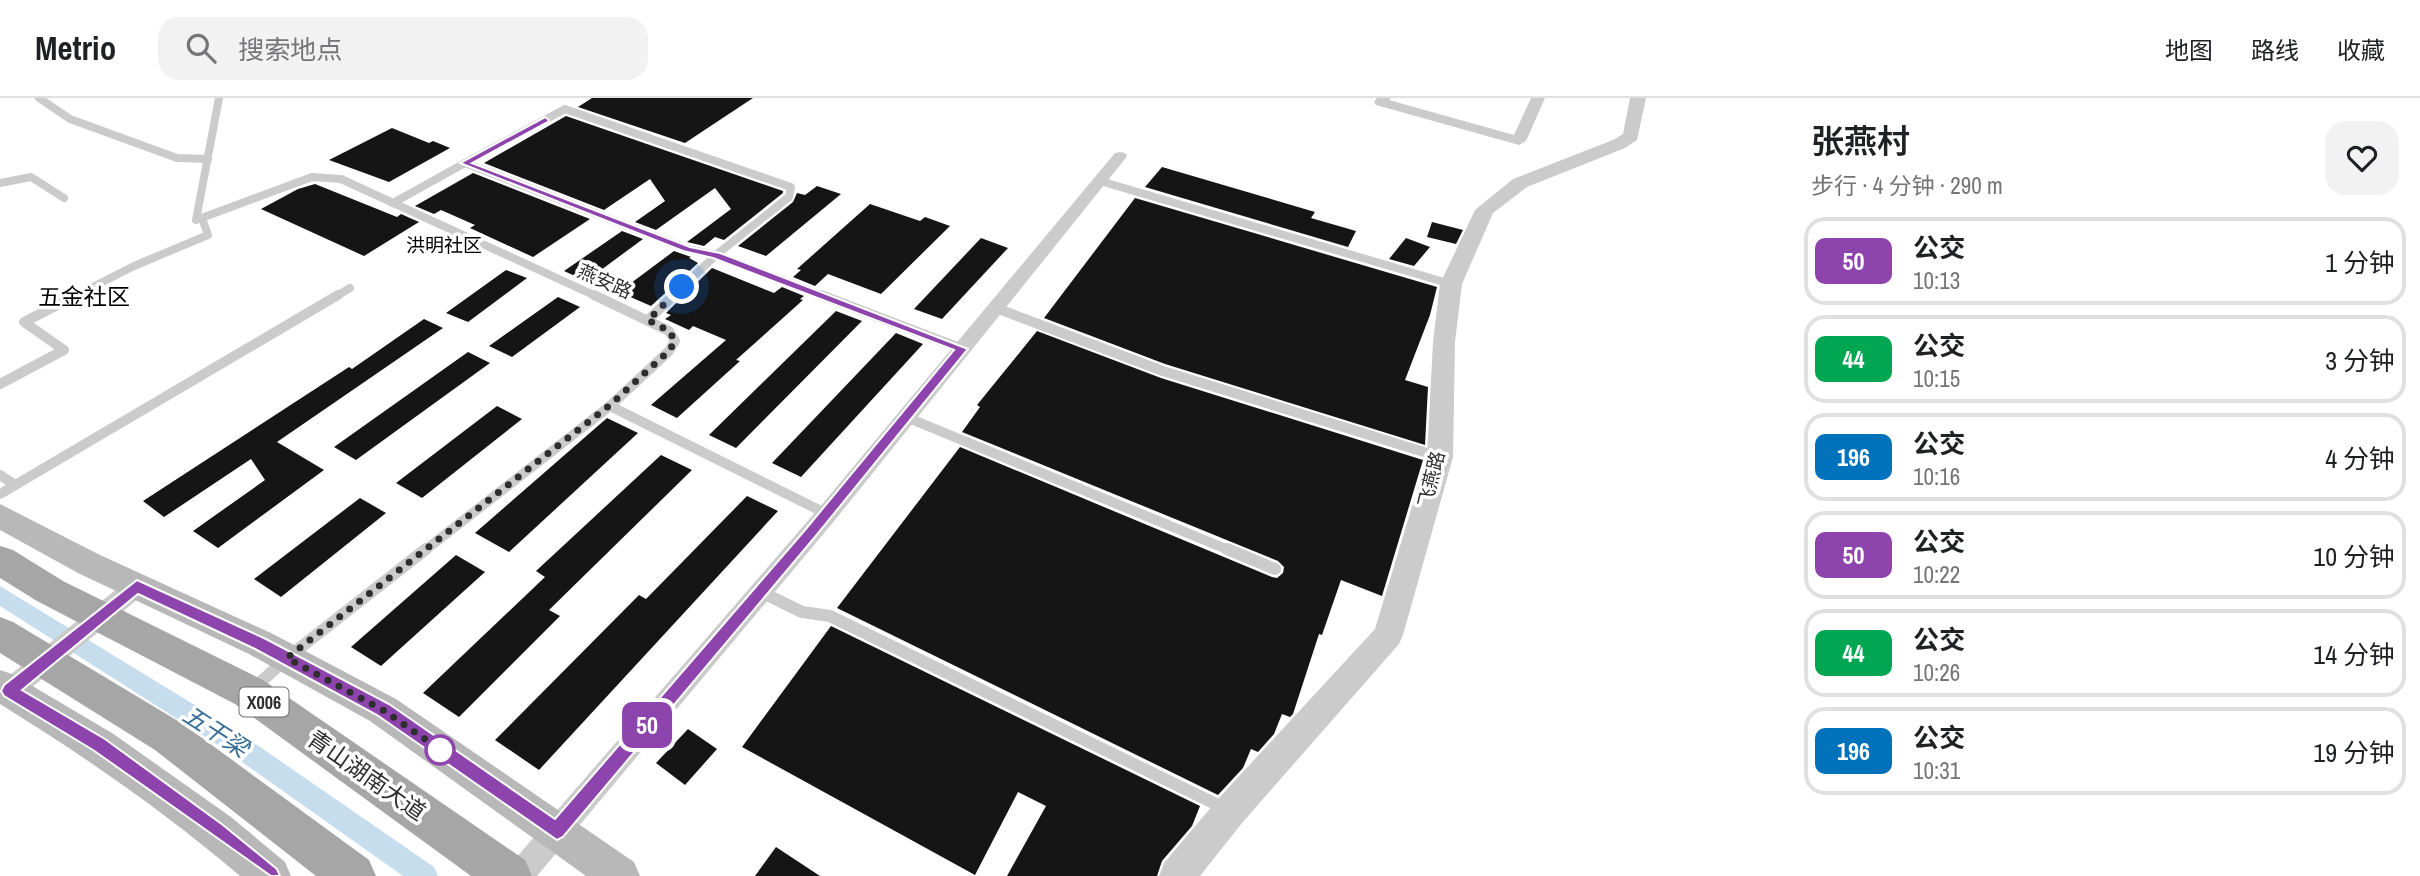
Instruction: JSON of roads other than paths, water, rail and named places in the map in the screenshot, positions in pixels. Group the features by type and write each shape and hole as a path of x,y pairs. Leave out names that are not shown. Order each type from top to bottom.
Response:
{"main road":[{"path":"0,516 287,658 383,710 620,876"},
{"name":"青山湖南大道","path":"0,560 99,617 249,692 509,876"},
{"path":"0,633 169,737 353,876"},
{"path":"5,688 99,745 217,831 271,876"}],"street":[{"path":"1384,98 1381,102 1519,141 1534,99"},
{"name":"飞燕路","path":"1177,876 1230,811 1388,635 1440,457 1444,342 1451,284 1485,210 1520,183 1619,144 1631,136 1638,98"},
{"path":"519,876 827,514 1120,156"},
{"path":"5,688 46,661 137,586"}],"lane":[{"path":"39,98 70,119 177,158 208,159"},
{"path":"0,384 64,350 24,322 134,266 208,235 202,218 196,220 219,98"},
{"path":"393,203 565,109 791,187 789,197 716,255 648,320"},
{"path":"465,163 687,249 716,255 962,349"},
{"path":"0,183 32,177 64,198"},
{"name":"燕安路","path":"202,218 312,177 341,179 648,320 669,331 675,341 669,351 610,405 287,658 249,692"},
{"path":"1100,181 1451,284"},
{"path":"0,494 350,288"},
{"path":"996,308 1163,371 1440,457"},
{"path":"610,405 827,514"},
{"path":"906,417 1275,569"},
{"path":"0,475 15,485"},
{"path":"761,592 802,612 830,616 1230,811"}],"waterway":[{"name":"五干梁","path":"0,595 226,737 425,876"}],"district":[{"name":"洪明社区","path":"444,245"},
{"name":"五金社区","path":"84,296"}]}
